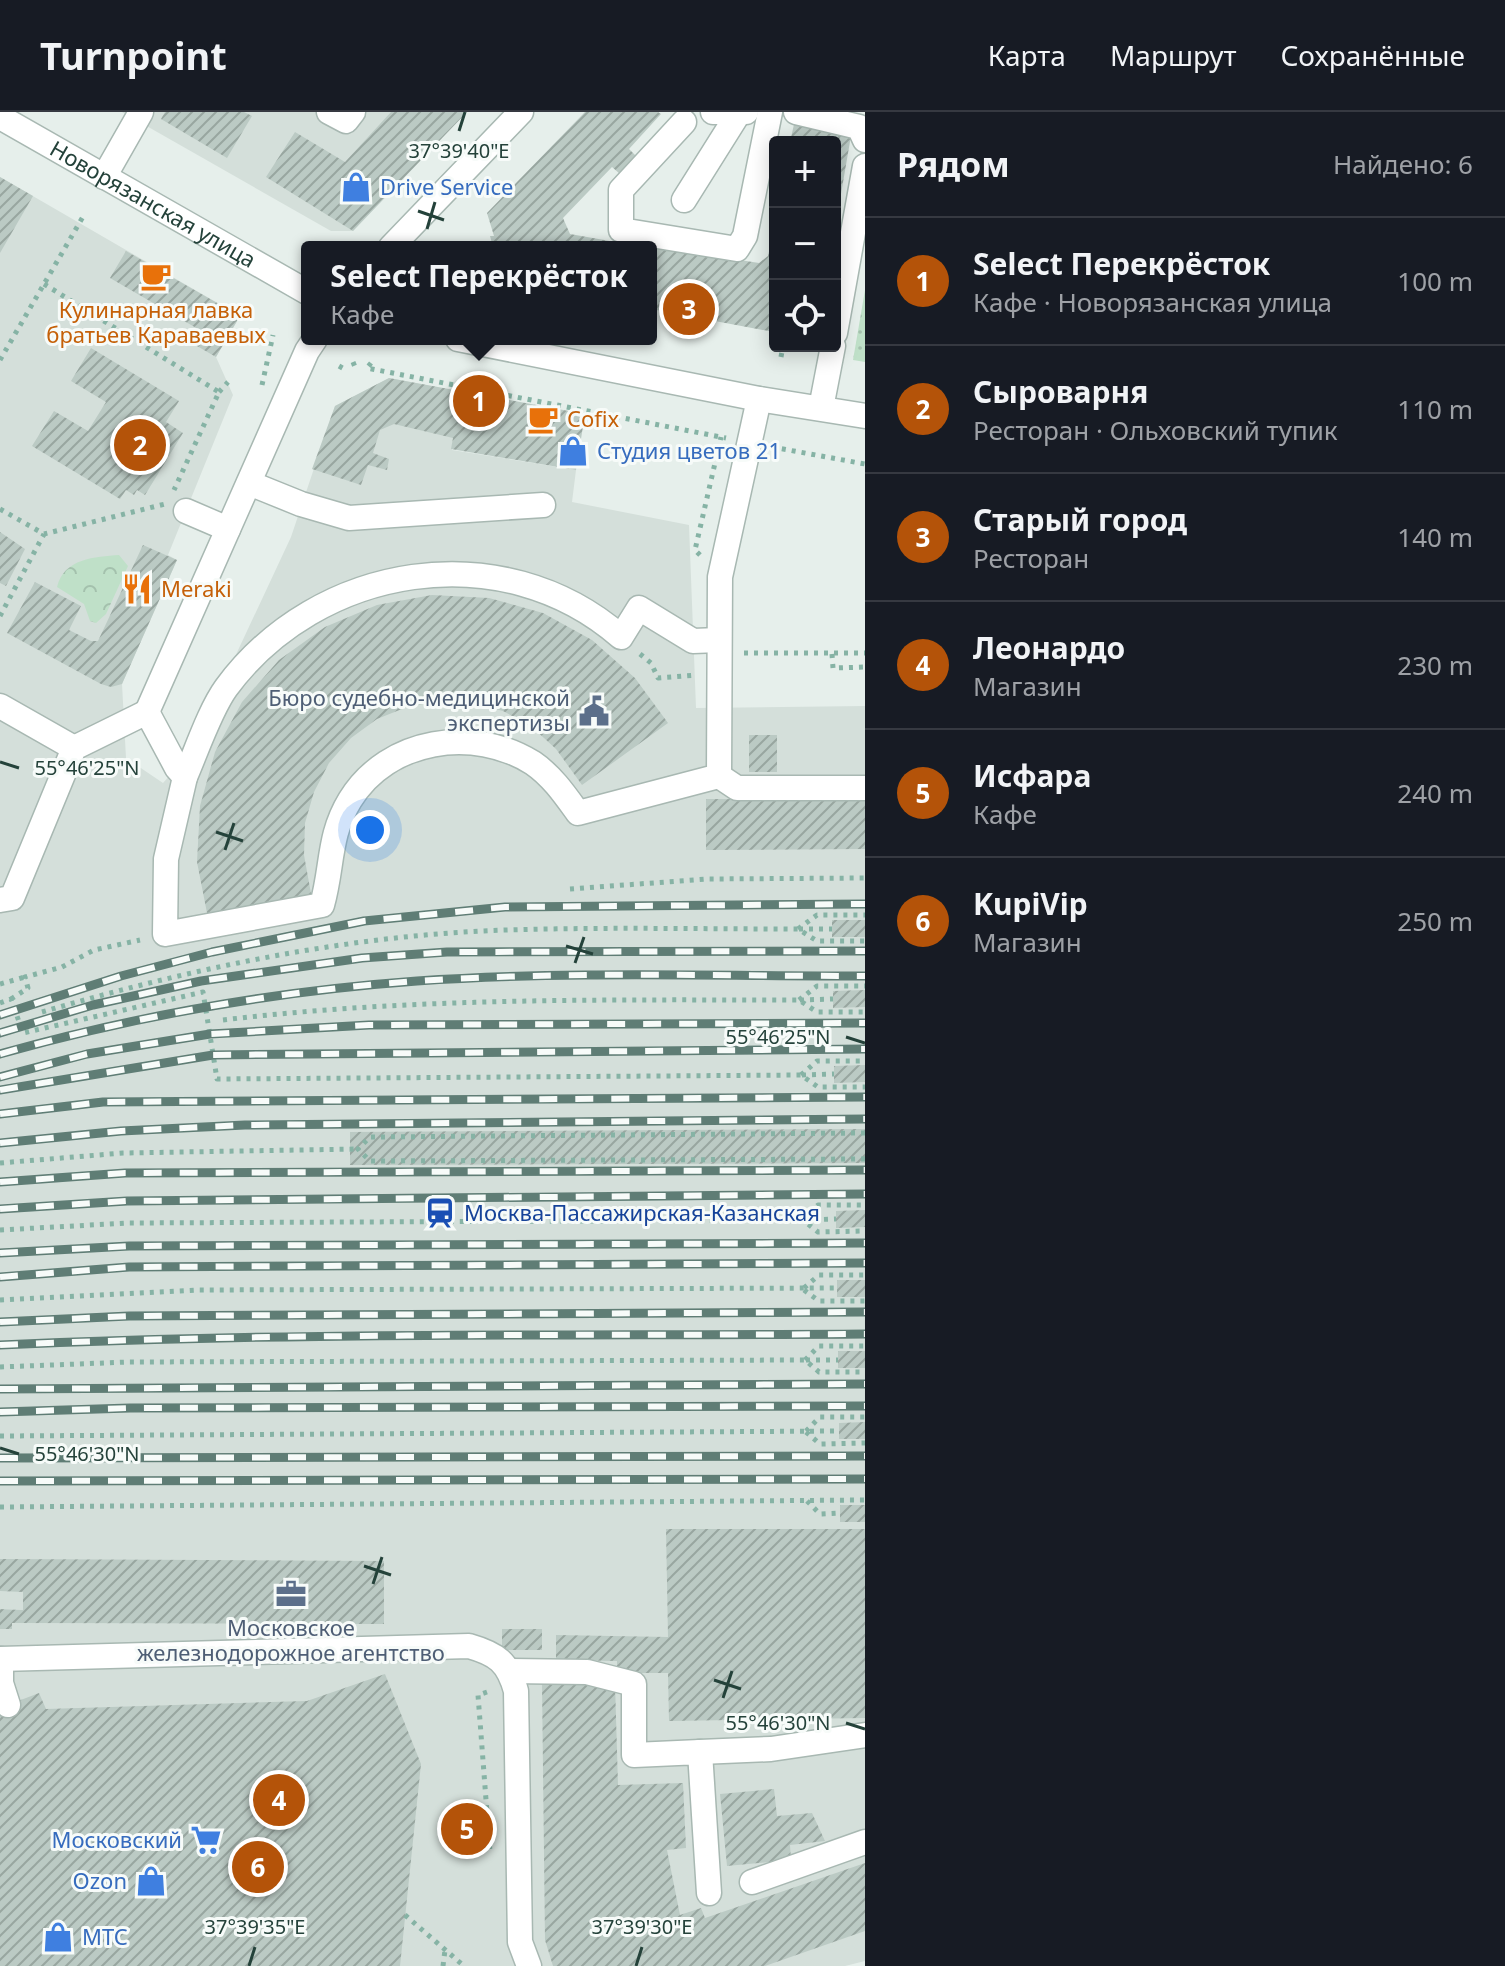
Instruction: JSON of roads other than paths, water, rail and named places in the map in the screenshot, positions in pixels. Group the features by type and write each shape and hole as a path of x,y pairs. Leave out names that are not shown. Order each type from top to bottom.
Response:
{"street":[{"path":"104,177 141,112"},
{"path":"329,112 346,121 353,112"},
{"path":"397,241 521,112"},
{"path":"713,112 742,113"},
{"path":"684,115 621,190 621,230 737,249 745,236 770,112"},
{"path":"796,112 859,127 865,140"},
{"path":"684,200 742,113"},
{"name":"Новорязанская улица","path":"7,117 104,177 301,289"},
{"path":"841,300 865,166"},
{"path":"0,900 12,898 74,748 147,712 311,345"},
{"path":"488,345 759,399 865,416"},
{"path":"821,408 832,352"},
{"path":"719,776 720,577 759,399"},
{"path":"249,483 285,499 349,518 543,505"},
{"path":"186,511 228,529"},
{"path":"719,640 693,641 639,608 621,637 605,623 551,593 492,577 431,574 371,584 314,608 264,644 224,690 185,777 166,859 165,934 322,905 328,881 329,852 337,823 351,797 371,775 395,758 422,746 451,741 481,743 509,750 535,765 558,784 578,813 719,776 737,788 865,788"},
{"path":"0,706 74,748"},
{"path":"147,712 185,777"},
{"path":"8,1705 1,1683 1,1659 469,1646 492,1653 511,1671 516,1691 520,1942 529,1966"},
{"path":"511,1671 587,1672 634,1684 634,1755 771,1749 865,1735"},
{"path":"700,1752 709,1893"},
{"path":"752,1882 865,1842"}],"railway":[{"path":"0,1015 121,976 212,952 364,921 505,907 865,904"},
{"path":"0,1033 93,1005 201,981 362,958 447,952 865,951"},
{"path":"0,1054 154,1017 259,998 364,985 529,976 865,976"},
{"path":"0,1077 87,1054 210,1034 369,1025 865,1023"},
{"path":"0,1090 213,1055 865,1049"},
{"path":"0,1114 103,1102 865,1097"},
{"path":"0,1143 121,1131 245,1125 865,1119"},
{"path":"0,1182 125,1173 865,1170"},
{"path":"0,1209 127,1201 865,1194"},
{"path":"0,1253 129,1246 865,1243"},
{"path":"0,1277 129,1267 865,1263"},
{"path":"0,1322 129,1316 865,1312"},
{"path":"0,1345 324,1336 865,1334"},
{"path":"0,1389 865,1384"},
{"path":"0,1412 130,1408 865,1406"},
{"path":"0,1458 865,1456"},
{"path":"0,1481 865,1479"}],"place":[{"name":"Drive Service","path":"356,187"},
{"name":"Кулинарная лавка братьев Караваевых","path":"156,276"},
{"name":"Старый город","path":"689,309"},
{"name":"Select Перекрёсток","path":"479,401"},
{"name":"Cofix","path":"543,419"},
{"name":"Сыроварня","path":"140,445"},
{"name":"Студия цветов 21","path":"573,451"},
{"name":"Meraki","path":"137,589"},
{"name":"Бюро судебно-медицинской экспертизы","path":"594,711"},
{"name":"Москва-Пассажирская-Казанская","path":"440,1213"},
{"name":"Московское железнодорожное агентство","path":"291,1594"},
{"name":"Леонардо","path":"279,1800"},
{"name":"Исфара","path":"467,1829"},
{"name":"Московский","path":"206,1840"},
{"name":"KupiVip","path":"258,1867"},
{"name":"Ozon","path":"151,1881"},
{"name":"МТС","path":"58,1937"}]}
